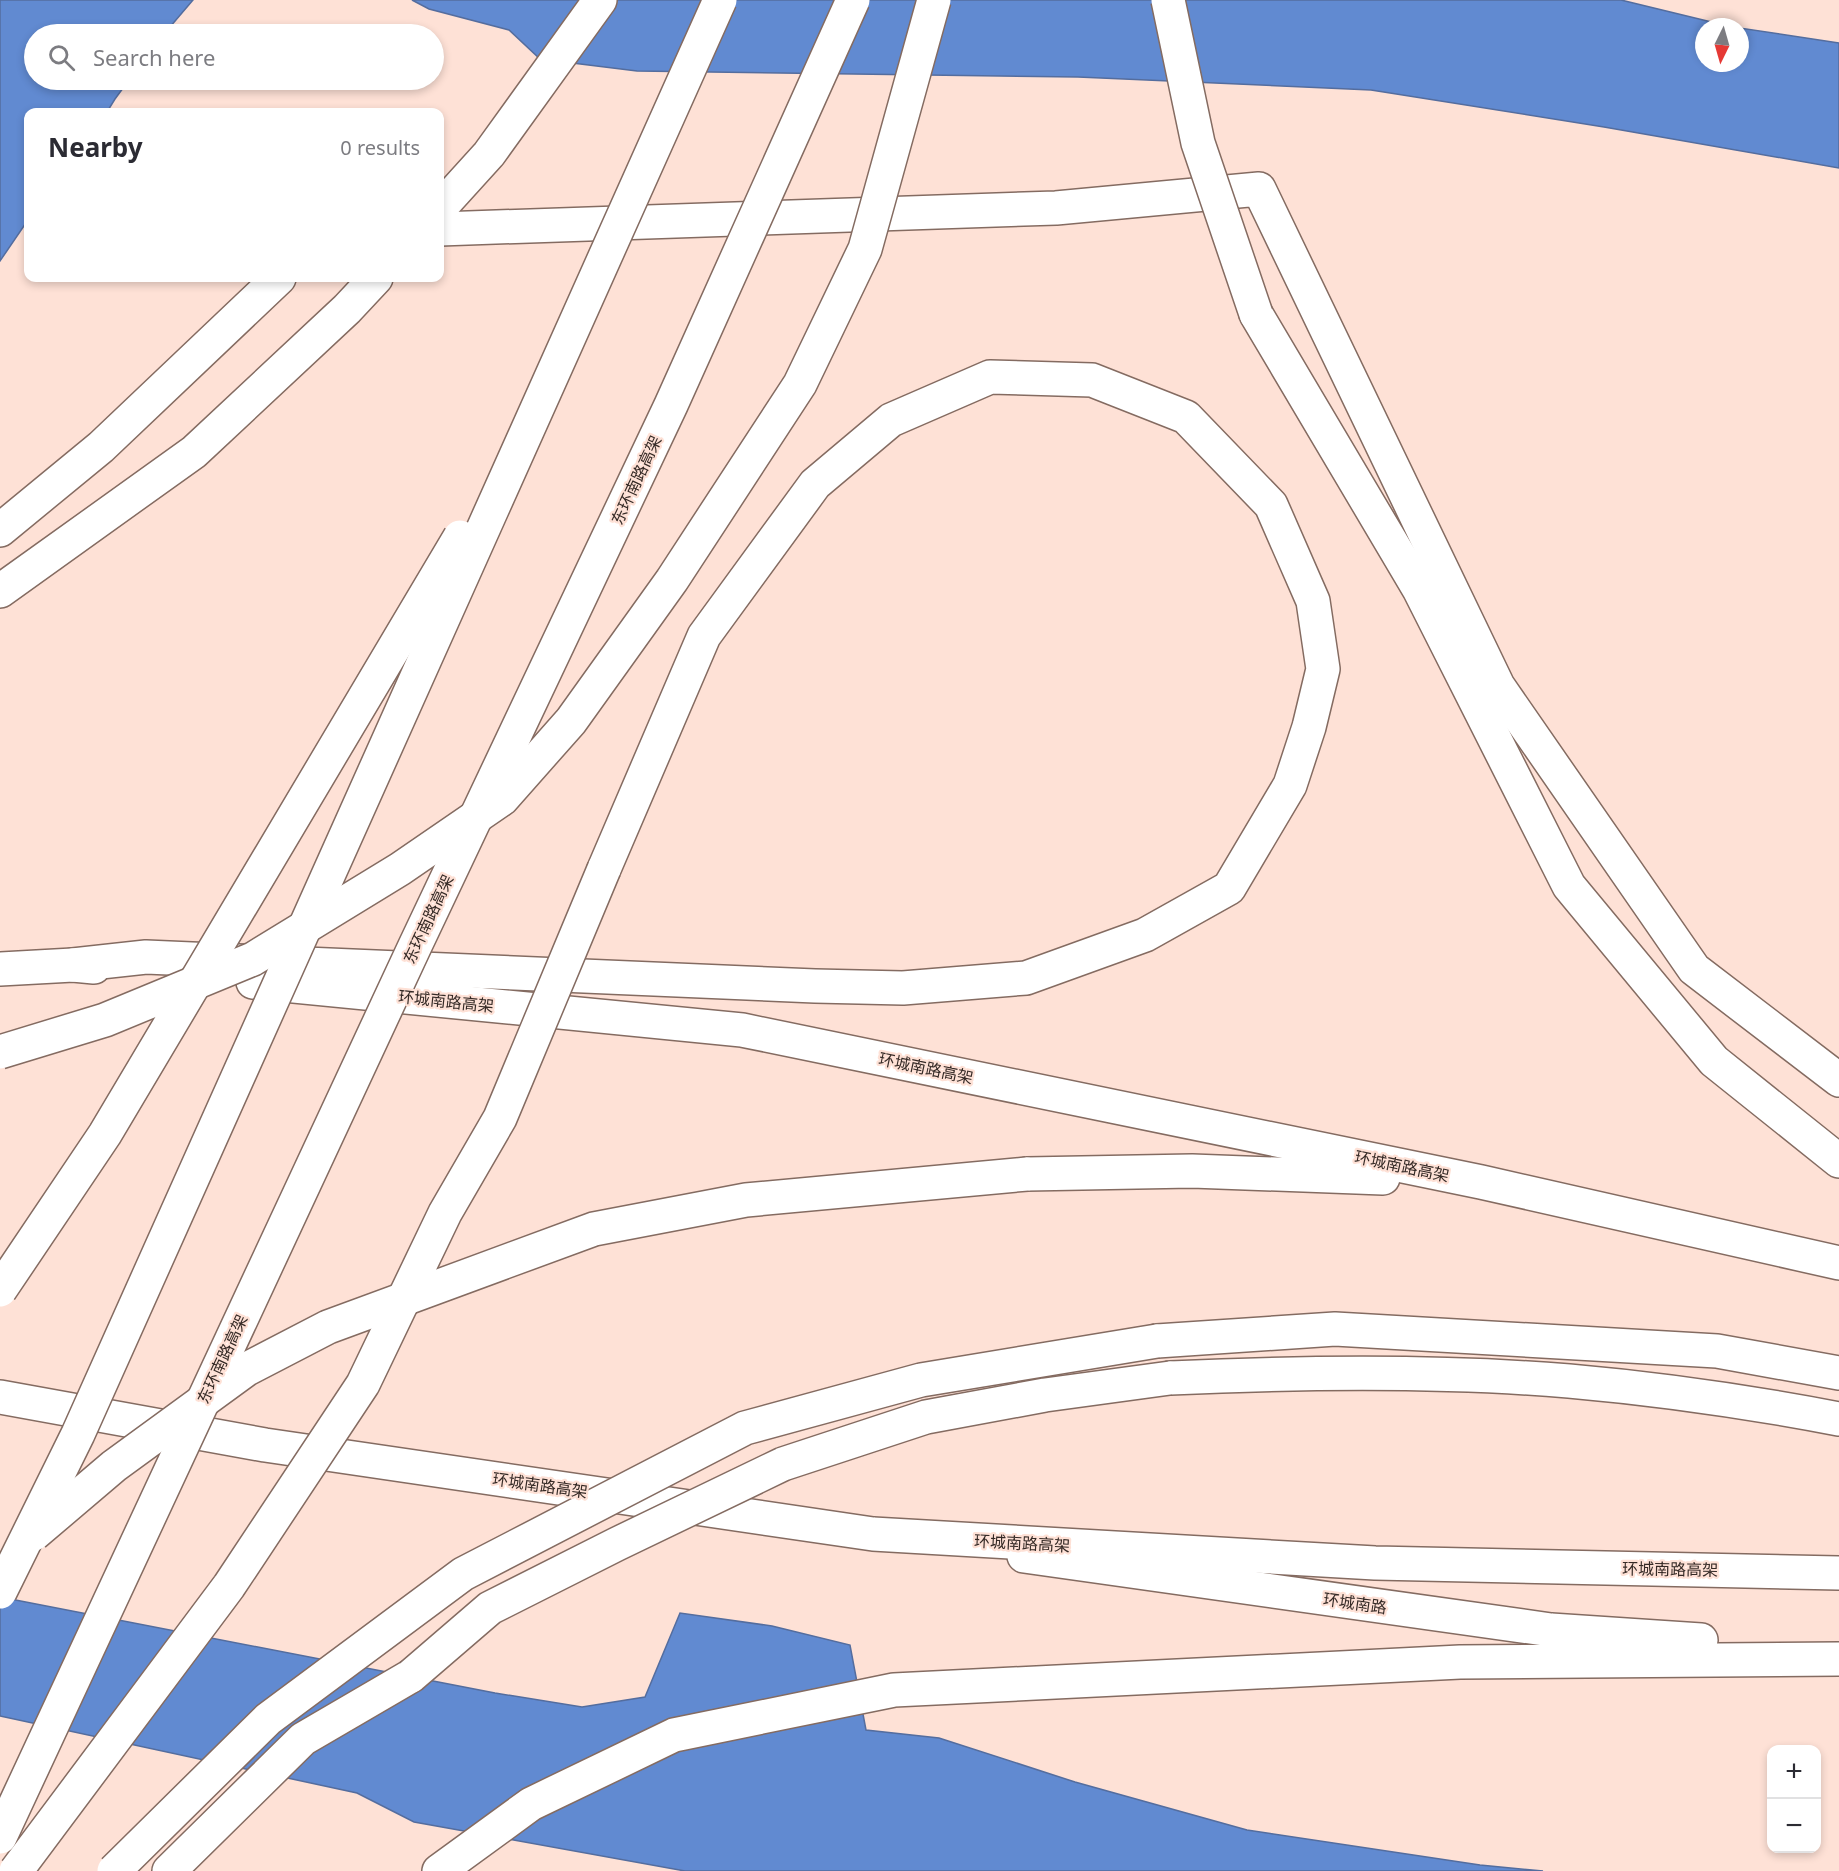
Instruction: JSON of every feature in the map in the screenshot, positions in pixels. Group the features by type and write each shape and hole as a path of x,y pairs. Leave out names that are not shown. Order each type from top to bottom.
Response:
{"main road":[{"path":"444,204 489,154 600,0"},
{"path":"0,1592 78,1434 720,0"},
{"name":"东环南路高架","path":"0,1837 419,938 671,405 853,0"},
{"path":"0,1052 105,1020 253,959 400,869 502,799 570,721 672,580 800,384 865,249 934,0"},
{"path":"1168,0 1198,143 1256,314 1419,590 1569,886 1714,1062 1839,1161"},
{"path":"444,229 1056,208 1259,189 1498,686 1694,969 1839,1080"},
{"path":"0,530 101,447 275,282"},
{"path":"0,591 194,452 347,309 372,282"},
{"path":"16,1871 229,1586 363,1384 445,1213 500,1118 604,869 705,636 815,484 891,420 990,377 1092,380 1186,417 1271,505 1313,601 1323,669 1309,727 1290,785 1229,888 1145,935 1026,978 903,988 803,986 146,957 73,965"},
{"path":"0,1290 105,1134 537,410"},
{"name":"环城南路高架","path":"0,969 73,965 742,1030 1481,1182 1839,1263"},
{"path":"0,1563 114,1466 247,1369 328,1327 594,1229 746,1200 1027,1174 1192,1171 1481,1182"},
{"path":"114,1871 268,1719 463,1574 745,1428 921,1380 1157,1341 1335,1329 1717,1352 1839,1373"},
{"path":"169,1871 303,1739 411,1676 490,1608 783,1464 926,1417 1045,1395 1170,1378 1261,1374 1421,1374 1569,1381 1747,1401 1839,1419"},
{"name":"环城南路高架","path":"0,1397 265,1444 873,1534 1375,1563 1839,1573"},
{"name":"环城南路","path":"873,1534 1551,1630 1839,1649"},
{"path":"439,1871 531,1804 674,1735 894,1690 1460,1662 1839,1659"}],"water":[{"path":"0,0 193,0 173,24 24,24 24,90 122,90 109,108 24,108 24,226 0,261"},
{"path":"412,0 1621,0 1695,18 1695,72 1749,72 1749,29 1839,43 1839,168 1604,127 1371,90 1078,77 637,71 540,59 509,30 429,9"},
{"path":"0,1597 495,1693 582,1707 645,1697 680,1613 772,1626 850,1645 866,1730 939,1738 1075,1782 1247,1830 1480,1865 1543,1871 685,1871 414,1822 357,1793 0,1716"}]}
